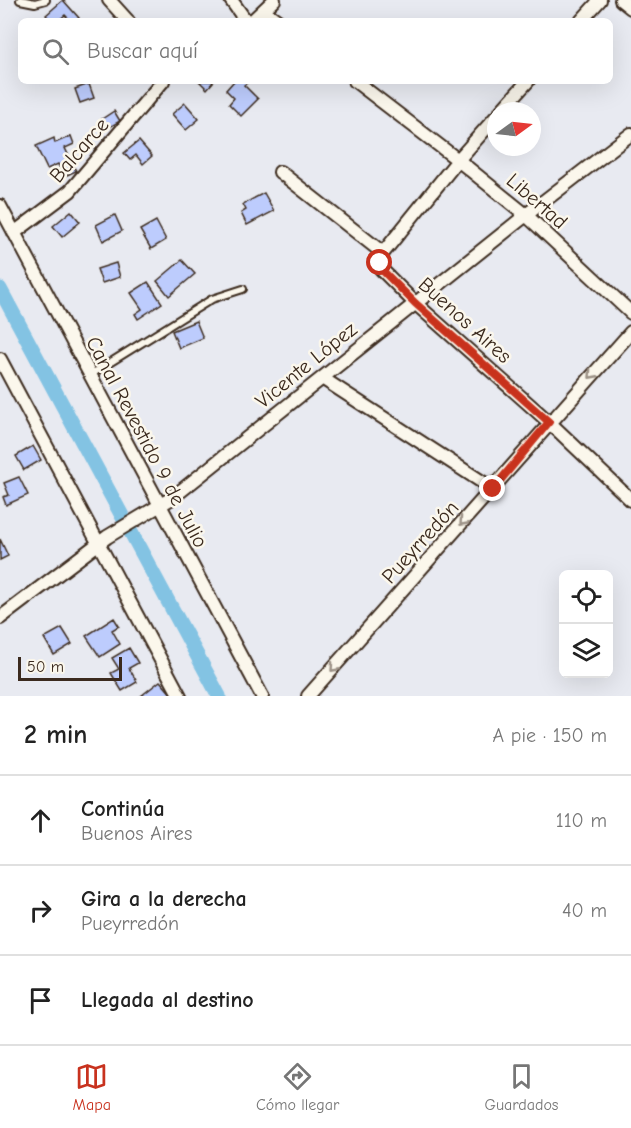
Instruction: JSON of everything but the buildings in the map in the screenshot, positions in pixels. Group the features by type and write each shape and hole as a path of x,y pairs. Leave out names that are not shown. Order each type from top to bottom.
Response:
{"street":[{"path":"109,0 125,18"},
{"path":"231,0 244,18"},
{"path":"256,18 274,0"},
{"path":"584,18 600,0"},
{"path":"621,0 631,8"},
{"path":"264,11 274,18"},
{"name":"Balcarce","path":"14,233 70,191 160,84"},
{"name":"Libertad","path":"359,84 526,215 631,314"},
{"path":"509,102 525,84"},
{"path":"280,172 382,253 487,127"},
{"name":"Vicente López","path":"0,618 103,540 156,508 631,134"},
{"name":"Canal Revestido 9 de Julio","path":"0,206 156,508 262,696"},
{"name":"Buenos Aires","path":"382,253 381,269 415,303 549,422 631,500"},
{"name":"Pueyrredón","path":"308,696 631,332"},
{"path":"0,359 103,540 180,696"},
{"path":"322,378 493,489"}],"lane":[{"path":"20,0 35,3 46,0"},
{"path":"89,375 212,299 243,289"}],"waterway":[{"path":"0,289 219,696"}],"route":[{"path":"380,263 381,269 415,303 549,422 493,489"}]}
